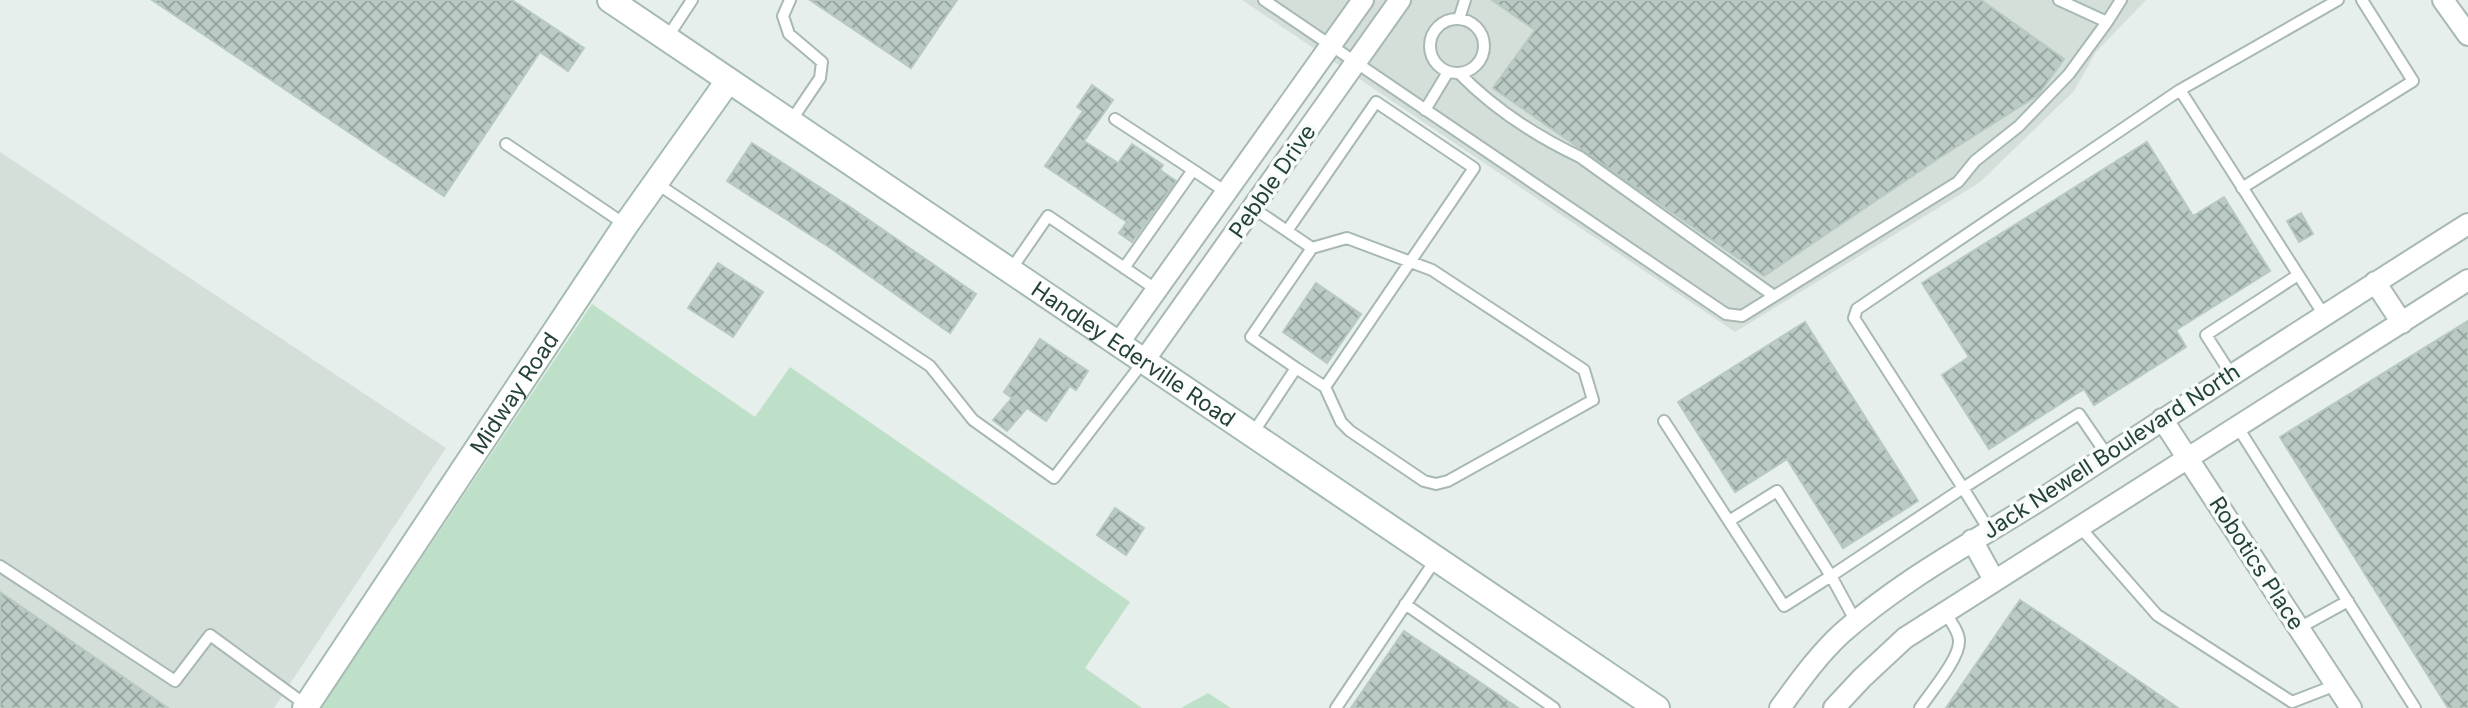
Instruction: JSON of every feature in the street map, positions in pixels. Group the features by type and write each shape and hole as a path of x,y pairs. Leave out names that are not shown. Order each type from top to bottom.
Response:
{"main road":[{"name":"Handley Ederville Road","path":"610,0 1657,708"},
{"name":"Midway Road","path":"306,706 626,225 728,81"}],"street":[{"name":"Pebble Drive","path":"1118,344 1363,0"},
{"name":"Pebble Drive","path":"1143,362 1400,0"},
{"path":"2443,0 2468,35"},
{"path":"1249,160 1275,177"},
{"name":"Jack Newell Boulevard North","path":"1780,708 1841,634 1885,600 1980,535 2468,224"},
{"path":"1188,246 1214,263"},
{"name":"Jack Newell Boulevard North","path":"1834,708 1905,638 2468,280"},
{"path":"2375,282 2402,323"},
{"name":"Robotics Place","path":"2162,419 2351,708"},
{"path":"1980,535 1994,580"}],"lane":[{"path":"666,39 692,0"},
{"path":"790,0 783,16 789,34 822,62 820,78 790,123"},
{"path":"1264,0 1726,314 1742,316 1958,182 1975,161 2019,126 2069,74 2121,0"},
{"path":"1459,19 1465,0"},
{"path":"2059,0 2107,22"},
{"path":"1980,535 1963,488 1854,318 1857,309 2180,90 2338,0"},
{"path":"2242,188 2413,81 2362,0"},
{"path":"1425,110 1454,73 1473,69 1479,63 1485,47 1484,39 1475,25 1459,19 1442,23 1430,45 1435,62 1454,73 1547,142 1580,157 1774,296"},
{"path":"2180,90 2324,315"},
{"path":"1287,231 1376,102 1474,168 1325,387"},
{"path":"1115,119 1226,192"},
{"path":"506,144 626,225"},
{"path":"1124,268 1193,170"},
{"path":"656,183 930,366 973,420 1054,478 1143,362"},
{"path":"1253,208 1312,248"},
{"path":"1010,272 1048,216 1157,290"},
{"path":"1347,238 1432,270 1584,370 1593,400 1448,481 1436,484 1424,481 1350,431 1341,422 1325,387 1251,337 1312,248 1347,238"},
{"path":"2231,374 2206,335 2298,275"},
{"path":"1252,435 1296,368"},
{"path":"1664,421 1784,606 2079,414 2107,455"},
{"path":"2237,426 2415,708"},
{"path":"1729,521 1777,491 1856,622"},
{"path":"2079,526 2157,615 2292,702 2336,685"},
{"path":"1336,708 1436,559"},
{"path":"0,566 175,681 210,635 306,706"},
{"path":"2299,628 2348,601"},
{"path":"1405,604 1554,708"},
{"path":"1920,708 1960,645 1945,612"}],"shaded area":[{"path":"1242,0 2146,0 2096,52 2074,91 1979,183 1735,332"},
{"path":"0,152 446,448 274,708 0,708"}],"green space":[{"path":"592,304 755,417 790,367 1130,602 1085,668 1142,708 321,708"},
{"path":"1208,693 1231,708 1181,708"}],"building":[{"path":"152,0 512,0 584,48 568,71 540,52 444,196"},
{"path":"810,0 957,0 911,68"},
{"path":"1492,0 1981,0 2064,59 2038,95 1764,276 1493,88 1535,30"},
{"path":"1092,85 1113,100 1084,141 1118,163 1132,144 1163,165 1160,170 1176,181 1132,242 1119,233 1127,222 1045,166 1083,111 1077,107"},
{"path":"2147,142 2193,216 2224,197 2270,271 2176,330 2186,347 2094,405 2084,389 1989,449 1942,375 1969,357 1922,283"},
{"path":"752,143 976,294 950,333 832,249 727,181"},
{"path":"2301,213 2313,234 2299,242 2287,221"},
{"path":"718,263 763,292 733,337 688,308"},
{"path":"1316,283 1361,314 1327,363 1283,332"},
{"path":"2468,321 2468,708 2448,708 2280,437"},
{"path":"1805,322 1918,501 1843,548 1787,459 1735,492 1678,402"},
{"path":"1040,339 1088,371 1076,390 1070,386 1046,421 1027,408 1007,431 993,420 1012,398 1004,392"},
{"path":"1115,508 1144,528 1126,555 1097,535"},
{"path":"0,592 168,708 0,708"},
{"path":"2020,600 2062,628 2178,708 1946,708"},
{"path":"1404,631 1518,708 1351,708"}]}
